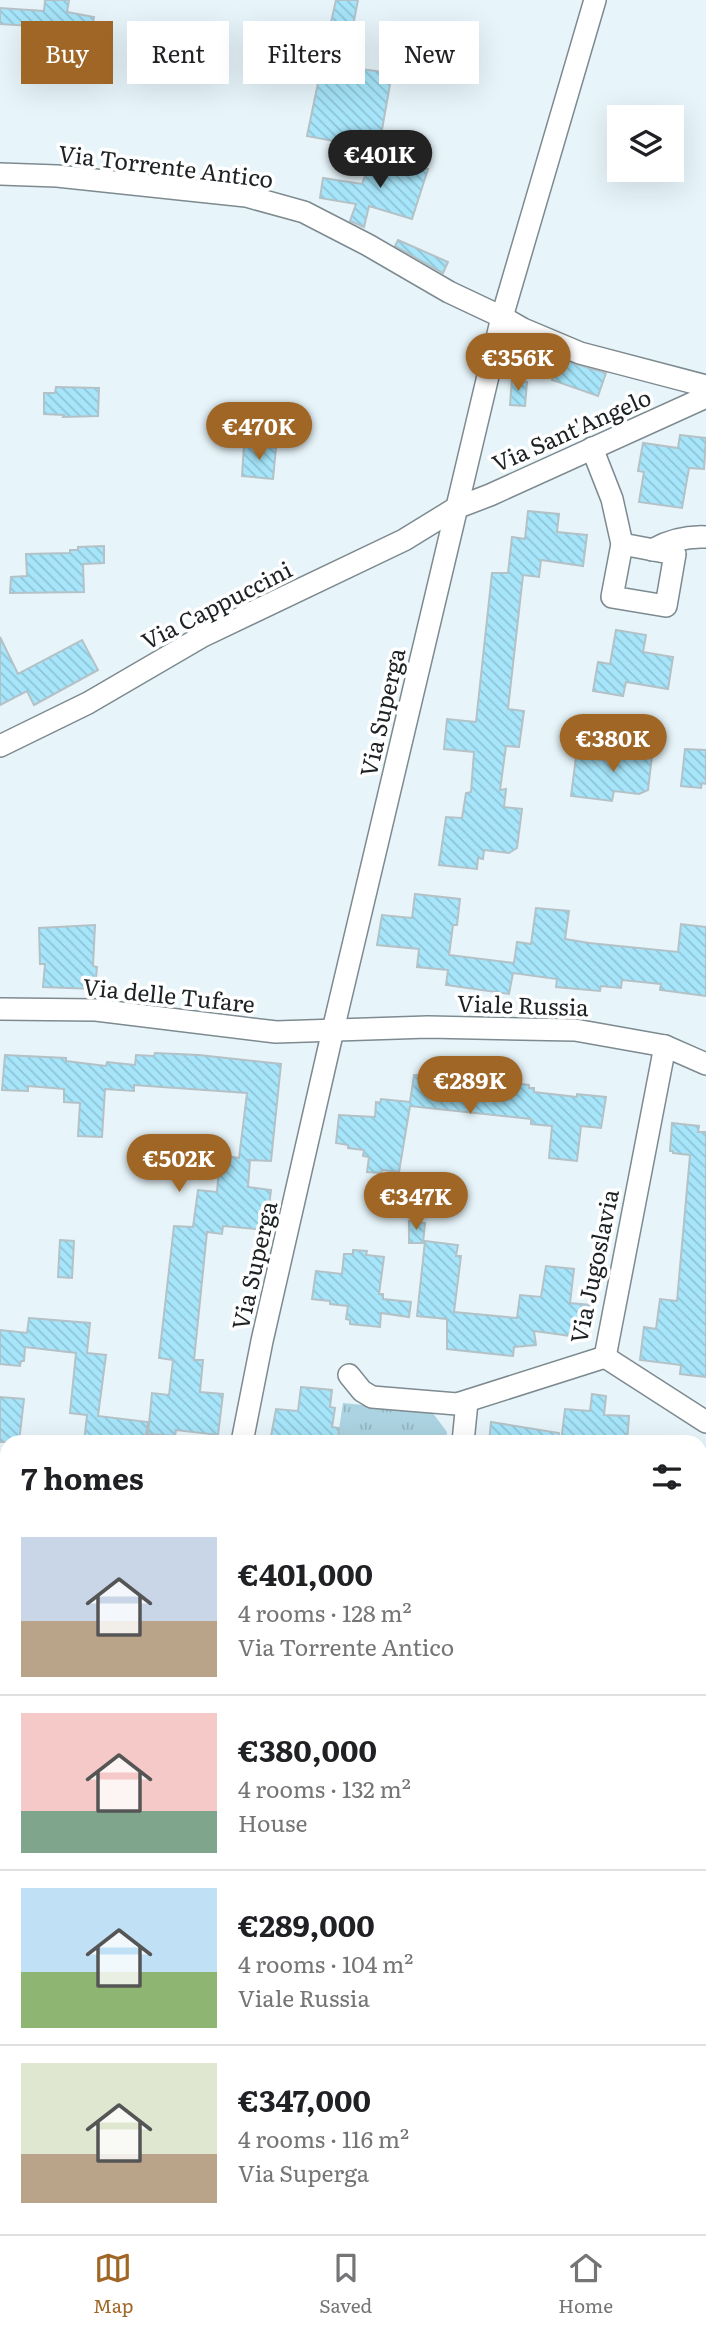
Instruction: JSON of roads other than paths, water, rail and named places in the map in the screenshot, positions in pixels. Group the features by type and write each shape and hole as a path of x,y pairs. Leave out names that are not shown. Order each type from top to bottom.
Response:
{"street":[{"name":"Via Superga","path":"243,1435 333,1030 502,317 595,0"},
{"name":"Via Torrente Antico","path":"0,174 57,176 246,196 304,212 368,244 449,292 523,329 580,353 706,386"},
{"name":"Via Sant'Angelo","path":"456,508 706,397"},
{"path":"592,448 612,499 622,544 612,597 666,607 675,554 622,544"},
{"name":"Via Cappuccini","path":"0,746 88,703 203,636 404,540 456,508"},
{"path":"652,550 668,541 684,537 706,537"},
{"name":"Via delle Tufare","path":"0,1009 96,1010 276,1032 333,1030"},
{"name":"Viale Russia","path":"333,1030 428,1027 575,1030 665,1046 706,1064"},
{"name":"Via Jugoslavia","path":"349,1375 362,1391 372,1397 447,1405 467,1402 605,1357 665,1046"},
{"path":"605,1357 706,1422"},
{"path":"464,1435 467,1402"}]}
